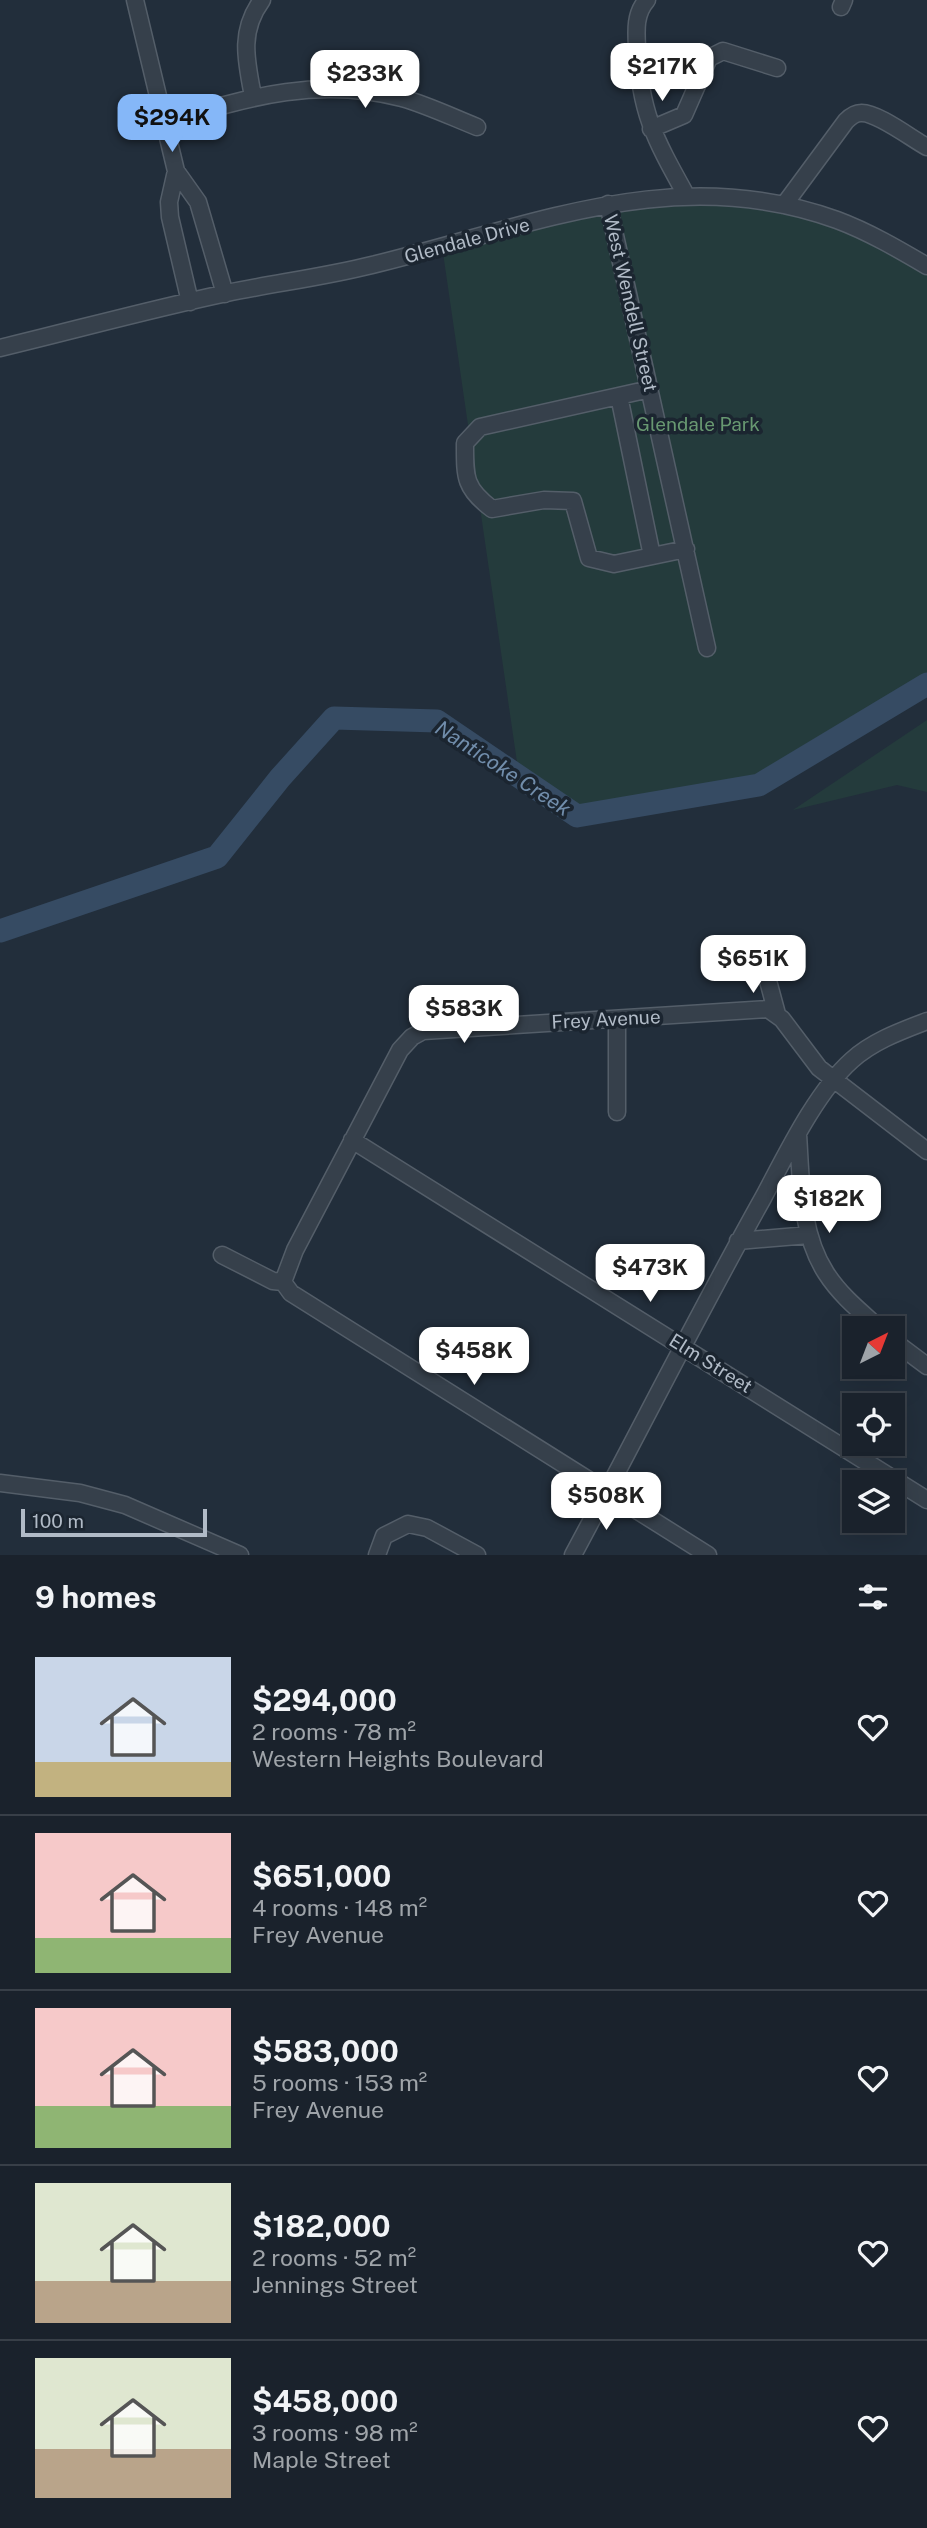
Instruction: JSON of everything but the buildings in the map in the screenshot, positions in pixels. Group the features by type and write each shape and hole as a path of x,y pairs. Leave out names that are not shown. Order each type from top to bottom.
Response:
{"street":[{"path":"135,0 176,172 198,202 225,294"},
{"path":"253,96 245,44 249,22 262,0"},
{"path":"646,0 638,15 636,28 642,103 651,129 686,195"},
{"path":"651,129 684,115 709,58 716,53 723,51 777,68"},
{"path":"165,122 253,96 315,88 368,92 420,104 477,127"},
{"path":"785,205 853,115 862,113 875,117 927,147"},
{"path":"176,172 169,202 170,217 190,302"},
{"name":"Glendale Drive","path":"0,348 225,294 371,266 521,224 649,198 725,196 785,205 882,239 927,266"},
{"name":"West Wendell Street","path":"608,205 707,648"},
{"path":"650,388 480,427 465,443 465,473 474,495 492,509 544,500 573,500 589,558 614,564 686,549"},
{"path":"619,396 652,556"},
{"path":"764,966 780,1017 808,1056 833,1080 927,1151"},
{"name":"Frey Avenue","path":"283,1282 295,1250 400,1050 412,1037 423,1031 617,1020 758,1008 780,1017"},
{"path":"617,1020 617,1112"},
{"path":"573,1555 738,1241 798,1134 833,1080 866,1049 889,1036 927,1021"},
{"path":"798,1134 801,1182 809,1235 825,1271 846,1299 865,1316"},
{"name":"Elm Street","path":"352,1140 927,1500"},
{"path":"738,1241 809,1235"},
{"path":"222,1255 273,1281 283,1282 291,1293 708,1555"},
{"path":"905,1350 927,1366"},
{"path":"0,1483 80,1493 125,1505 240,1555"},
{"path":"377,1555 384,1536 408,1524 427,1528 477,1555"}],"green space":[{"name":"Glendale Park","path":"649,198 784,205 927,266 927,684 759,785 577,816 519,776 442,246"},
{"path":"927,720 927,792 897,785 793,810"}],"waterway":[{"name":"Nanticoke Creek","path":"0,931 217,857 280,778 334,718 437,721 577,816 759,785 927,684"}]}
